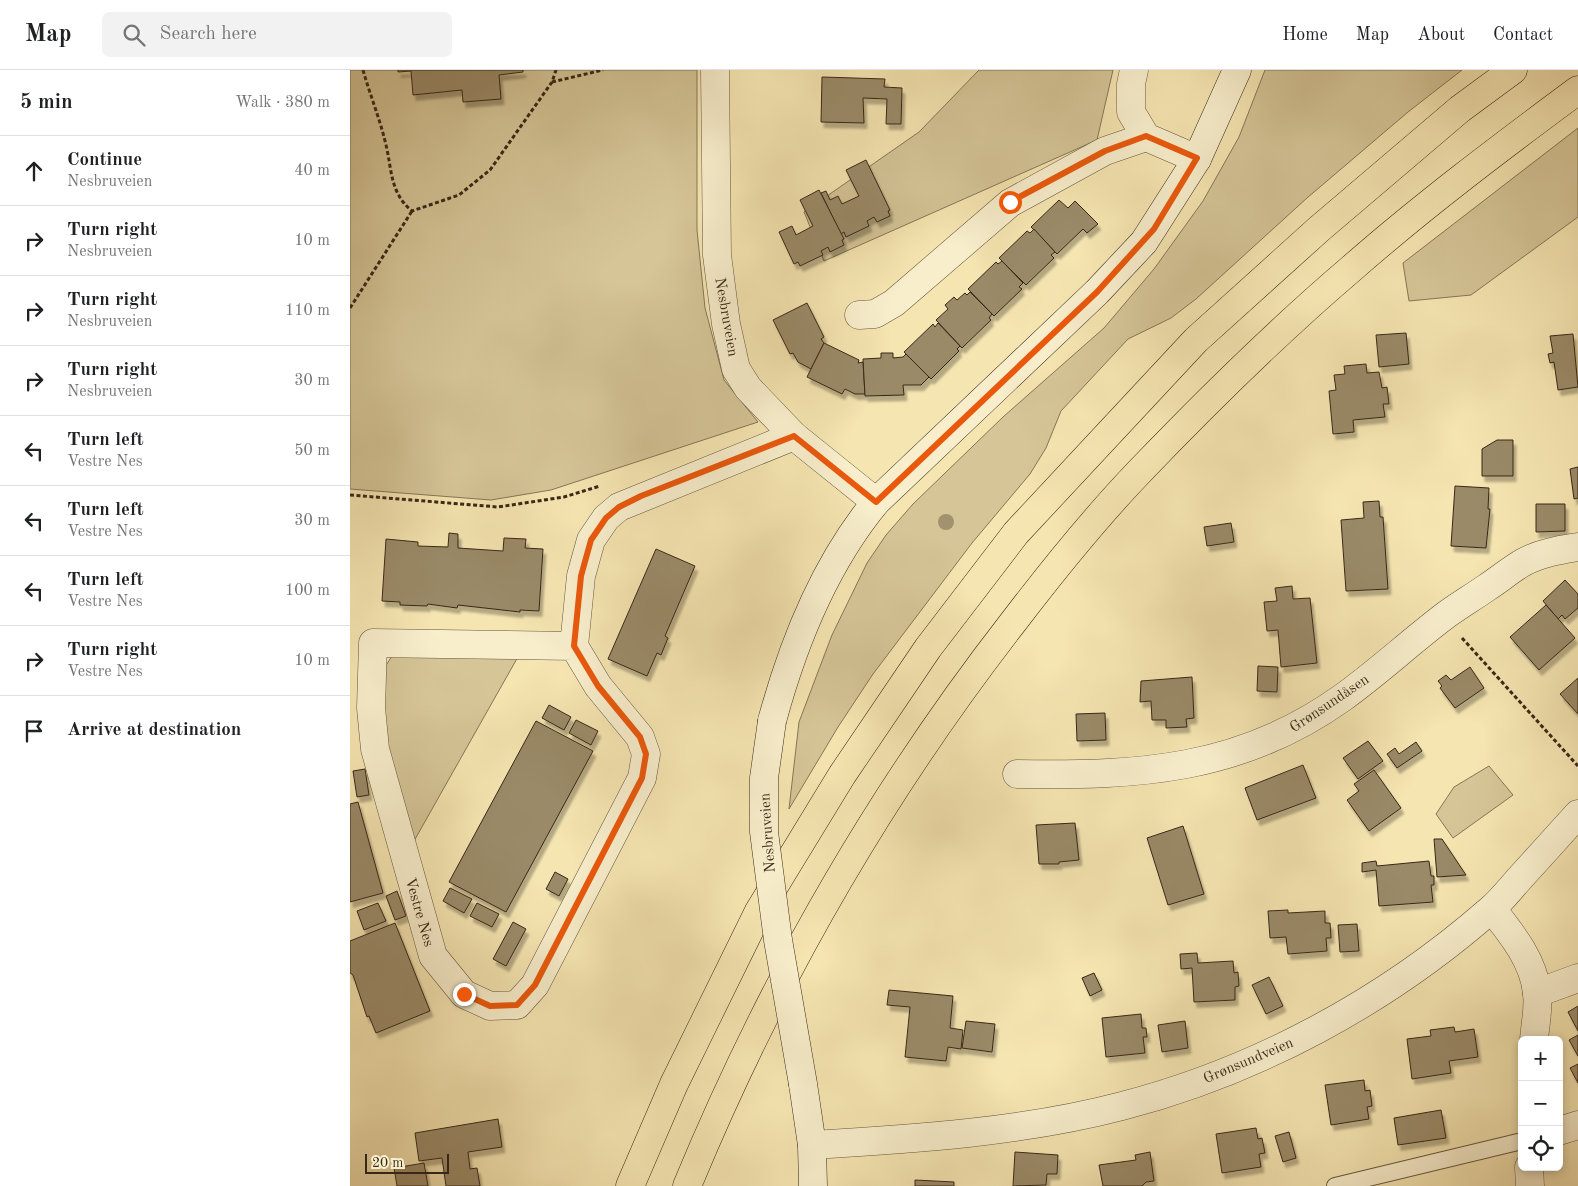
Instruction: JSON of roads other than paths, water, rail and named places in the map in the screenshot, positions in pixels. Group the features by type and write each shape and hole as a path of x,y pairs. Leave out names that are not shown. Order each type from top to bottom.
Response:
{"highway":[{"path":"630,1186 674,1084 759,912 842,775 928,648 1016,533 1196,340 1327,222 1460,109 1513,70"},
{"path":"687,1186 720,1106 804,942 883,804 968,679 1057,565 1137,474 1230,380 1351,268 1491,155 1578,90"}],"street":[{"name":"Nesbruveien","path":"715,70 717,255 730,350 736,369 748,388 794,436 876,502"},
{"path":"1134,70 1131,84 1131,112 1146,136 1197,158"},
{"name":"Nesbruveien","path":"813,1186 812,1145 778,940 764,832 764,778 772,721 785,673 802,627 854,532 876,502 1097,292 1129,259 1154,229 1197,158 1237,70"},
{"path":"859,315 875,314 894,303 1010,202 1105,151 1146,136"},
{"path":"574,646 581,576 591,540 606,518 619,507 641,496 794,436"},
{"name":"Grønsundåsen","path":"1017,774 1090,775 1147,772 1197,764 1241,750 1289,731 1342,699 1444,617 1524,562 1555,551 1578,546"},
{"name":"Vestre Nes","path":"373,643 574,646 598,686 640,737 646,754 642,778 535,985 517,1005 490,1006 464,994 433,956 375,749 371,708 373,643"},
{"name":"Grønsundveien","path":"812,1145 881,1141 999,1130 1122,1106 1226,1073 1332,1023 1430,959 1492,909 1578,814"},
{"path":"1492,909 1513,935 1530,965 1537,993 1534,1036"},
{"path":"1537,993 1578,978"},
{"path":"1563,1130 1578,1124"},
{"path":"1529,1171 1530,1186"}],"lane":[{"path":"1335,1186 1518,1142"}]}
